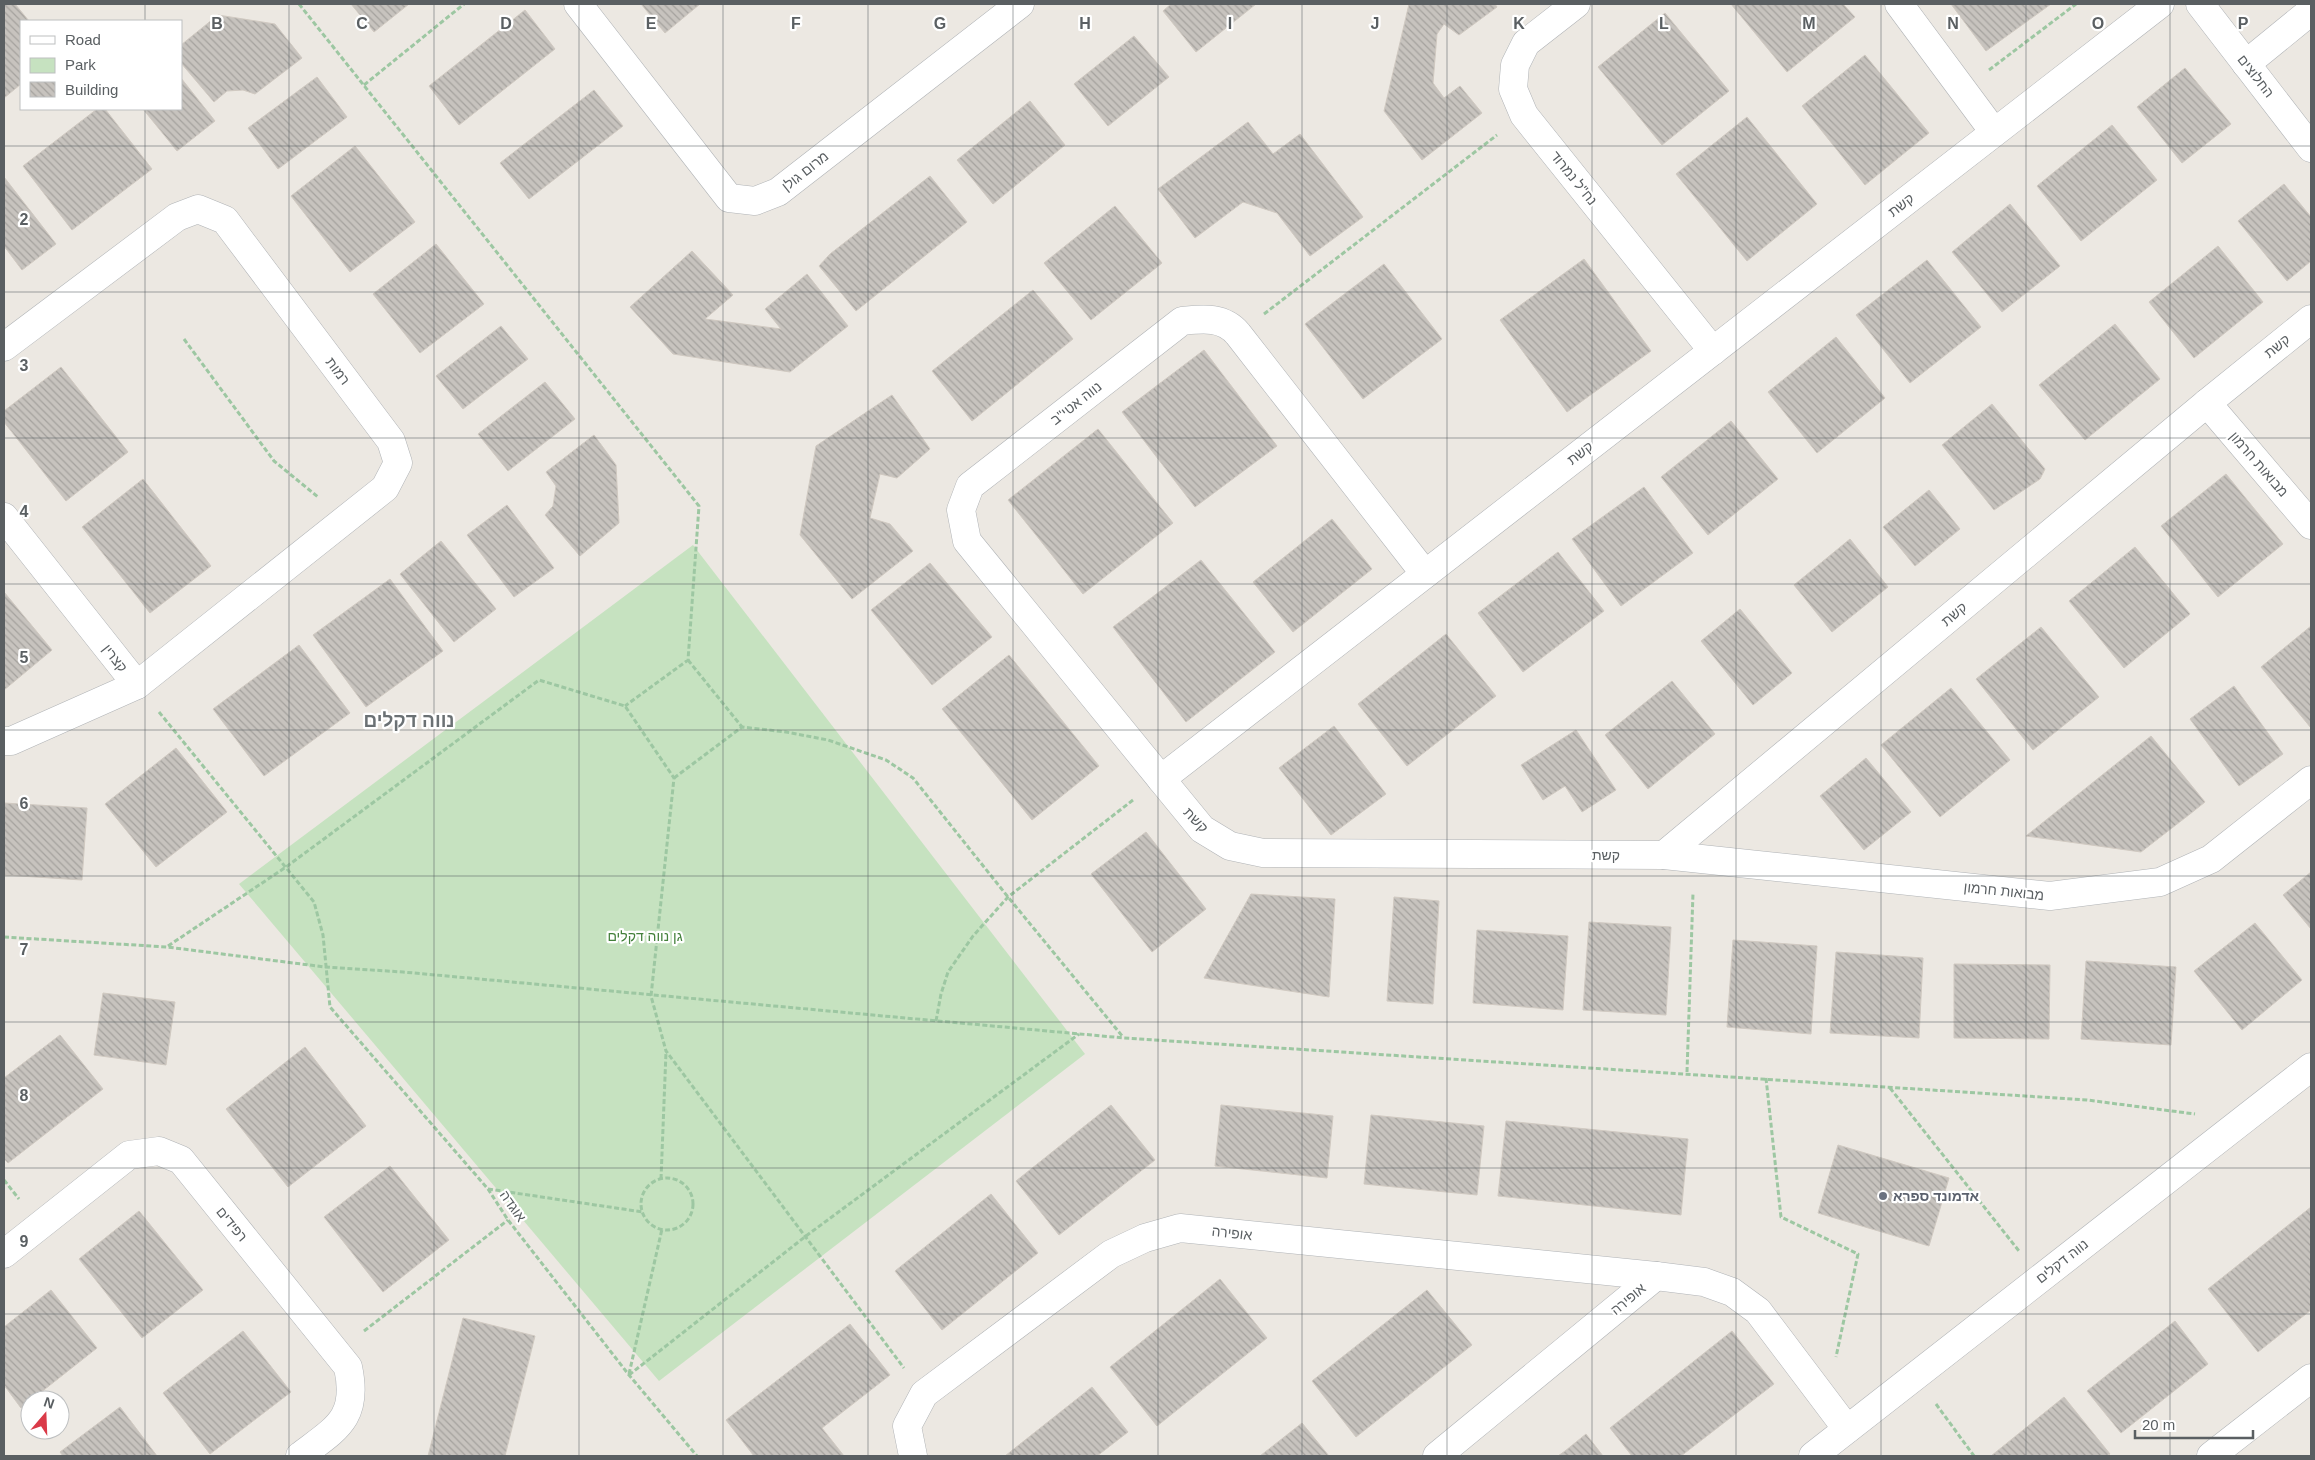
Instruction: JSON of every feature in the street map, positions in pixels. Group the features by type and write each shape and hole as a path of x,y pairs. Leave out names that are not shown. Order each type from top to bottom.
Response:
{"street":[{"name":"מרום גולן","path":"578,4 729,198 755,201 778,192 1019,4"},
{"name":"נח\"ל נמרוד","path":"1576,4 1526,44 1515,65 1513,89 1524,114 1713,351"},
{"path":"1899,4 1994,132"},
{"name":"קשת","path":"2160,4 1161,779 1202,829 1230,846 1264,852 1664,855 2207,403 2311,319"},
{"name":"החלוצים","path":"2200,4 2311,148"},
{"path":"2246,64 2311,11"},
{"name":"רמות","path":"4,347 177,218 198,209 225,220 391,441 398,463 385,488 137,686"},
{"name":"נווה אטי\"ב","path":"1161,779 967,540 961,510 970,486 1182,321 1212,318 1235,330 1425,574"},
{"name":"מבואות חרמון","path":"2207,403 2311,525"},
{"name":"קצרין","path":"4,517 137,686 11,741 4,740"},
{"name":"מבואות חרמון","path":"1664,855 2050,896 2059,895 2160,882 2211,858 2311,780"},
{"name":"נווה דקלים","path":"1813,1456 2311,1067"},
{"name":"רפידים","path":"4,1254 128,1155 159,1151 181,1160 348,1367 352,1388 347,1414 330,1433 300,1456"},
{"name":"אופירה","path":"913,1456 907,1426 924,1394 1111,1254 1145,1238 1180,1228 1704,1282 1732,1292 1758,1310 1847,1429"},
{"name":"אופירה","path":"1437,1456 1656,1276"},
{"path":"2211,1456 2311,1378"}],"path":[{"path":"299,4 699,506 688,660 742,728"},
{"path":"364,85 464,4"},
{"path":"1963,90 2076,4"},
{"path":"1238,334 1524,114"},
{"path":"184,339 274,461 346,520"},
{"path":"625,706 688,660"},
{"path":"167,947 286,867 539,680 625,706 674,778 651,996 666,1051 661,1179"},
{"name":"אוגדה","path":"137,686 314,902 323,935 330,1007 488,1190 508,1220 629,1375 696,1456"},
{"path":"674,778 742,728 786,732 828,740 893,764 913,778 1124,1038"},
{"path":"936,1021 941,994 948,972 973,936 1008,897 1161,779"},
{"path":"1687,1072 1694,858"},
{"path":"4,937 167,947 325,967 404,972 1124,1038 1687,1072 2087,1100 2213,1116 2236,1125"},
{"path":"629,1375 806,1236 1080,1034"},
{"path":"666,1051 924,1394"},
{"path":"1766,1078 1782,1217 1858,1254 1826,1402"},
{"path":"1889,1087 2040,1278"},
{"path":"661,1179 677,1180 690,1190 693,1198 690,1215 686,1222 679,1227 662,1229 654,1226 643,1212 642,1196 653,1182 661,1179"},
{"path":"488,1190 643,1212"},
{"path":"336,1353 508,1220"},
{"path":"629,1375 662,1229"},
{"path":"1916,1375 1974,1456"}],"green space":[{"name":"גן נווה דקלים","path":"693,545 1085,1054 659,1381 239,884"}],"building":[{"path":"4,4 15,4 28,20 20,20 20,85 4,98"},
{"path":"351,4 409,4 374,32"},
{"path":"641,4 700,4 665,33"},
{"path":"1171,4 1256,4 1196,52 1163,11"},
{"path":"1409,4 1495,4 1497,7 1459,35 1444,24 1437,34 1433,83 1444,98 1460,86 1482,113 1422,160 1384,111"},
{"path":"1731,4 1843,4 1855,17 1787,72"},
{"path":"1951,4 2051,4 1986,51"},
{"path":"525,10 555,49 459,125 429,86"},
{"path":"1665,13 1729,91 1662,145 1598,67"},
{"path":"218,15 275,24 302,58 255,94 243,90 227,91 214,102 182,64 182,44"},
{"path":"1134,36 1169,77 1108,126 1074,84"},
{"path":"1865,55 1929,133 1865,185 1802,106"},
{"path":"2185,68 2231,124 2182,163 2137,107"},
{"path":"317,77 347,117 278,169 248,128"},
{"path":"182,79 215,121 177,151 144,110 182,110"},
{"path":"594,90 623,126 529,199 500,163"},
{"path":"1030,101 1065,145 993,204 957,160"},
{"path":"96,110 106,110 152,169 72,230 23,166"},
{"path":"1747,117 1817,204 1747,261 1676,174"},
{"path":"1248,122 1273,154 1300,134 1363,217 1310,256 1277,213 1243,202 1195,238 1158,189"},
{"path":"2112,125 2157,180 2081,241 2037,186"},
{"path":"355,146 415,222 350,272 291,196"},
{"path":"930,176 967,222 856,311 819,266 830,254"},
{"path":"4,177 56,244 22,270 4,246"},
{"path":"2284,184 2311,217 2311,261 2287,281 2238,221"},
{"path":"2010,204 2060,266 2002,312 1952,252"},
{"path":"1115,206 1162,263 1091,320 1044,263"},
{"path":"436,244 484,304 420,353 373,294"},
{"path":"2218,246 2263,302 2194,358 2149,302"},
{"path":"692,251 733,295 705,319 781,329 765,309 807,274 848,326 790,372 673,354 630,307"},
{"path":"1584,259 1651,351 1567,412 1500,320"},
{"path":"1927,260 1981,327 1910,383 1856,315"},
{"path":"1384,264 1442,339 1363,399 1305,324"},
{"path":"1033,290 1073,339 972,421 932,371"},
{"path":"2115,324 2160,379 2085,440 2039,385"},
{"path":"501,326 528,359 463,409 436,376"},
{"path":"1836,337 1885,398 1817,453 1768,392"},
{"path":"1204,350 1277,446 1195,507 1122,412"},
{"path":"61,367 128,452 66,501 4,422 4,411"},
{"path":"545,382 575,419 508,471 478,434"},
{"path":"892,395 930,449 897,478 880,474 870,518 890,524 913,551 852,599 800,535 816,446"},
{"path":"1992,404 2045,469 2040,479 1994,510 1942,445"},
{"path":"1731,421 1778,479 1708,535 1661,477"},
{"path":"1098,429 1173,523 1083,594 1008,500"},
{"path":"594,435 616,465 619,523 580,556 545,515 553,506 556,486 546,472"},
{"path":"2226,474 2283,544 2218,597 2161,526"},
{"path":"143,479 211,566 150,613 82,527"},
{"path":"1644,487 1693,553 1621,606 1572,539"},
{"path":"1929,490 1960,529 1915,566 1883,527"},
{"path":"507,505 554,568 514,597 467,535"},
{"path":"1332,519 1372,569 1293,632 1253,582"},
{"path":"1850,539 1888,587 1832,632 1794,585"},
{"path":"441,541 496,609 454,642 400,574"},
{"path":"2135,547 2190,614 2124,668 2069,601"},
{"path":"1558,552 1604,611 1523,672 1478,613"},
{"path":"1201,560 1275,652 1186,722 1113,627"},
{"path":"930,563 992,637 932,685 871,610"},
{"path":"390,579 443,651 366,707 313,635"},
{"path":"4,592 52,650 4,690"},
{"path":"1740,609 1792,673 1753,705 1701,641"},
{"path":"2311,626 2311,728 2261,667"},
{"path":"2041,627 2099,697 2033,750 1976,679"},
{"path":"1446,634 1496,696 1407,766 1358,704"},
{"path":"299,645 350,713 264,776 213,709"},
{"path":"1009,655 1099,766 1032,820 942,709"},
{"path":"1672,681 1715,734 1648,789 1605,735"},
{"path":"2234,686 2283,754 2239,786 2190,719"},
{"path":"1951,688 2010,760 1940,817 1881,745"},
{"path":"1334,726 1386,794 1331,835 1279,768"},
{"path":"1576,730 1616,790 1582,812 1565,786 1543,800 1521,765"},
{"path":"2151,736 2205,802 2141,852 2026,836"},
{"path":"176,748 227,812 156,867 105,804"},
{"path":"1866,758 1911,812 1864,850 1820,796"},
{"path":"4,803 87,808 82,880 4,875"},
{"path":"1146,832 1206,909 1152,952 1091,874"},
{"path":"2311,872 2311,929 2283,895"},
{"path":"1251,894 1335,899 1329,997 1204,978"},
{"path":"1394,897 1439,901 1433,1004 1387,1001"},
{"path":"1589,922 1671,927 1666,1015 1583,1010"},
{"path":"2255,923 2302,980 2242,1030 2194,971"},
{"path":"1477,930 1568,936 1563,1010 1473,1003"},
{"path":"1733,940 1817,946 1811,1034 1727,1027"},
{"path":"1836,952 1923,958 1919,1038 1830,1033"},
{"path":"2086,961 2176,967 2171,1045 2081,1039"},
{"path":"1954,964 2050,965 2049,1039 1954,1038"},
{"path":"103,993 175,1002 166,1065 94,1055"},
{"path":"60,1035 103,1089 8,1163 4,1159 4,1078"},
{"path":"305,1047 366,1126 288,1187 226,1109"},
{"path":"1111,1105 1155,1160 1059,1235 1016,1181"},
{"path":"1221,1105 1333,1116 1327,1178 1215,1166"},
{"path":"1371,1115 1484,1126 1477,1195 1364,1184"},
{"path":"1506,1121 1688,1139 1681,1215 1498,1196"},
{"name":"אדמונד ספרא","path":"1838,1145 1949,1178 1929,1246 1818,1213"},
{"path":"390,1166 449,1240 383,1292 324,1217"},
{"path":"991,1194 1038,1253 942,1330 895,1271"},
{"path":"2311,1207 2311,1310 2258,1352 2208,1289"},
{"path":"139,1211 203,1290 142,1338 79,1259"},
{"path":"1220,1279 1267,1338 1157,1426 1110,1367"},
{"path":"51,1290 97,1348 44,1390 20,1390 20,1407 4,1385 4,1327"},
{"path":"1427,1290 1472,1345 1356,1437 1312,1381"},
{"path":"463,1318 535,1336 505,1456 428,1456"},
{"path":"2175,1321 2208,1364 2121,1433 2087,1391"},
{"path":"850,1324 890,1375 822,1428 844,1456 754,1456 726,1420"},
{"path":"243,1331 291,1392 210,1454 163,1393"},
{"path":"1732,1331 1774,1384 1681,1456 1632,1456 1610,1428"},
{"path":"1092,1387 1128,1432 1097,1456 1005,1456"},
{"path":"2064,1397 2110,1454 2106,1456 1991,1456"},
{"path":"120,1407 157,1456 63,1456 60,1452"},
{"path":"1302,1423 1329,1456 1260,1456"},
{"path":"1586,1434 1603,1456 1558,1456 1565,1451"}],"place":[{"name":"אדמונד ספרא","path":"1883,1196"}],"district":[{"name":"נווה דקלים","path":"409,720"}]}
